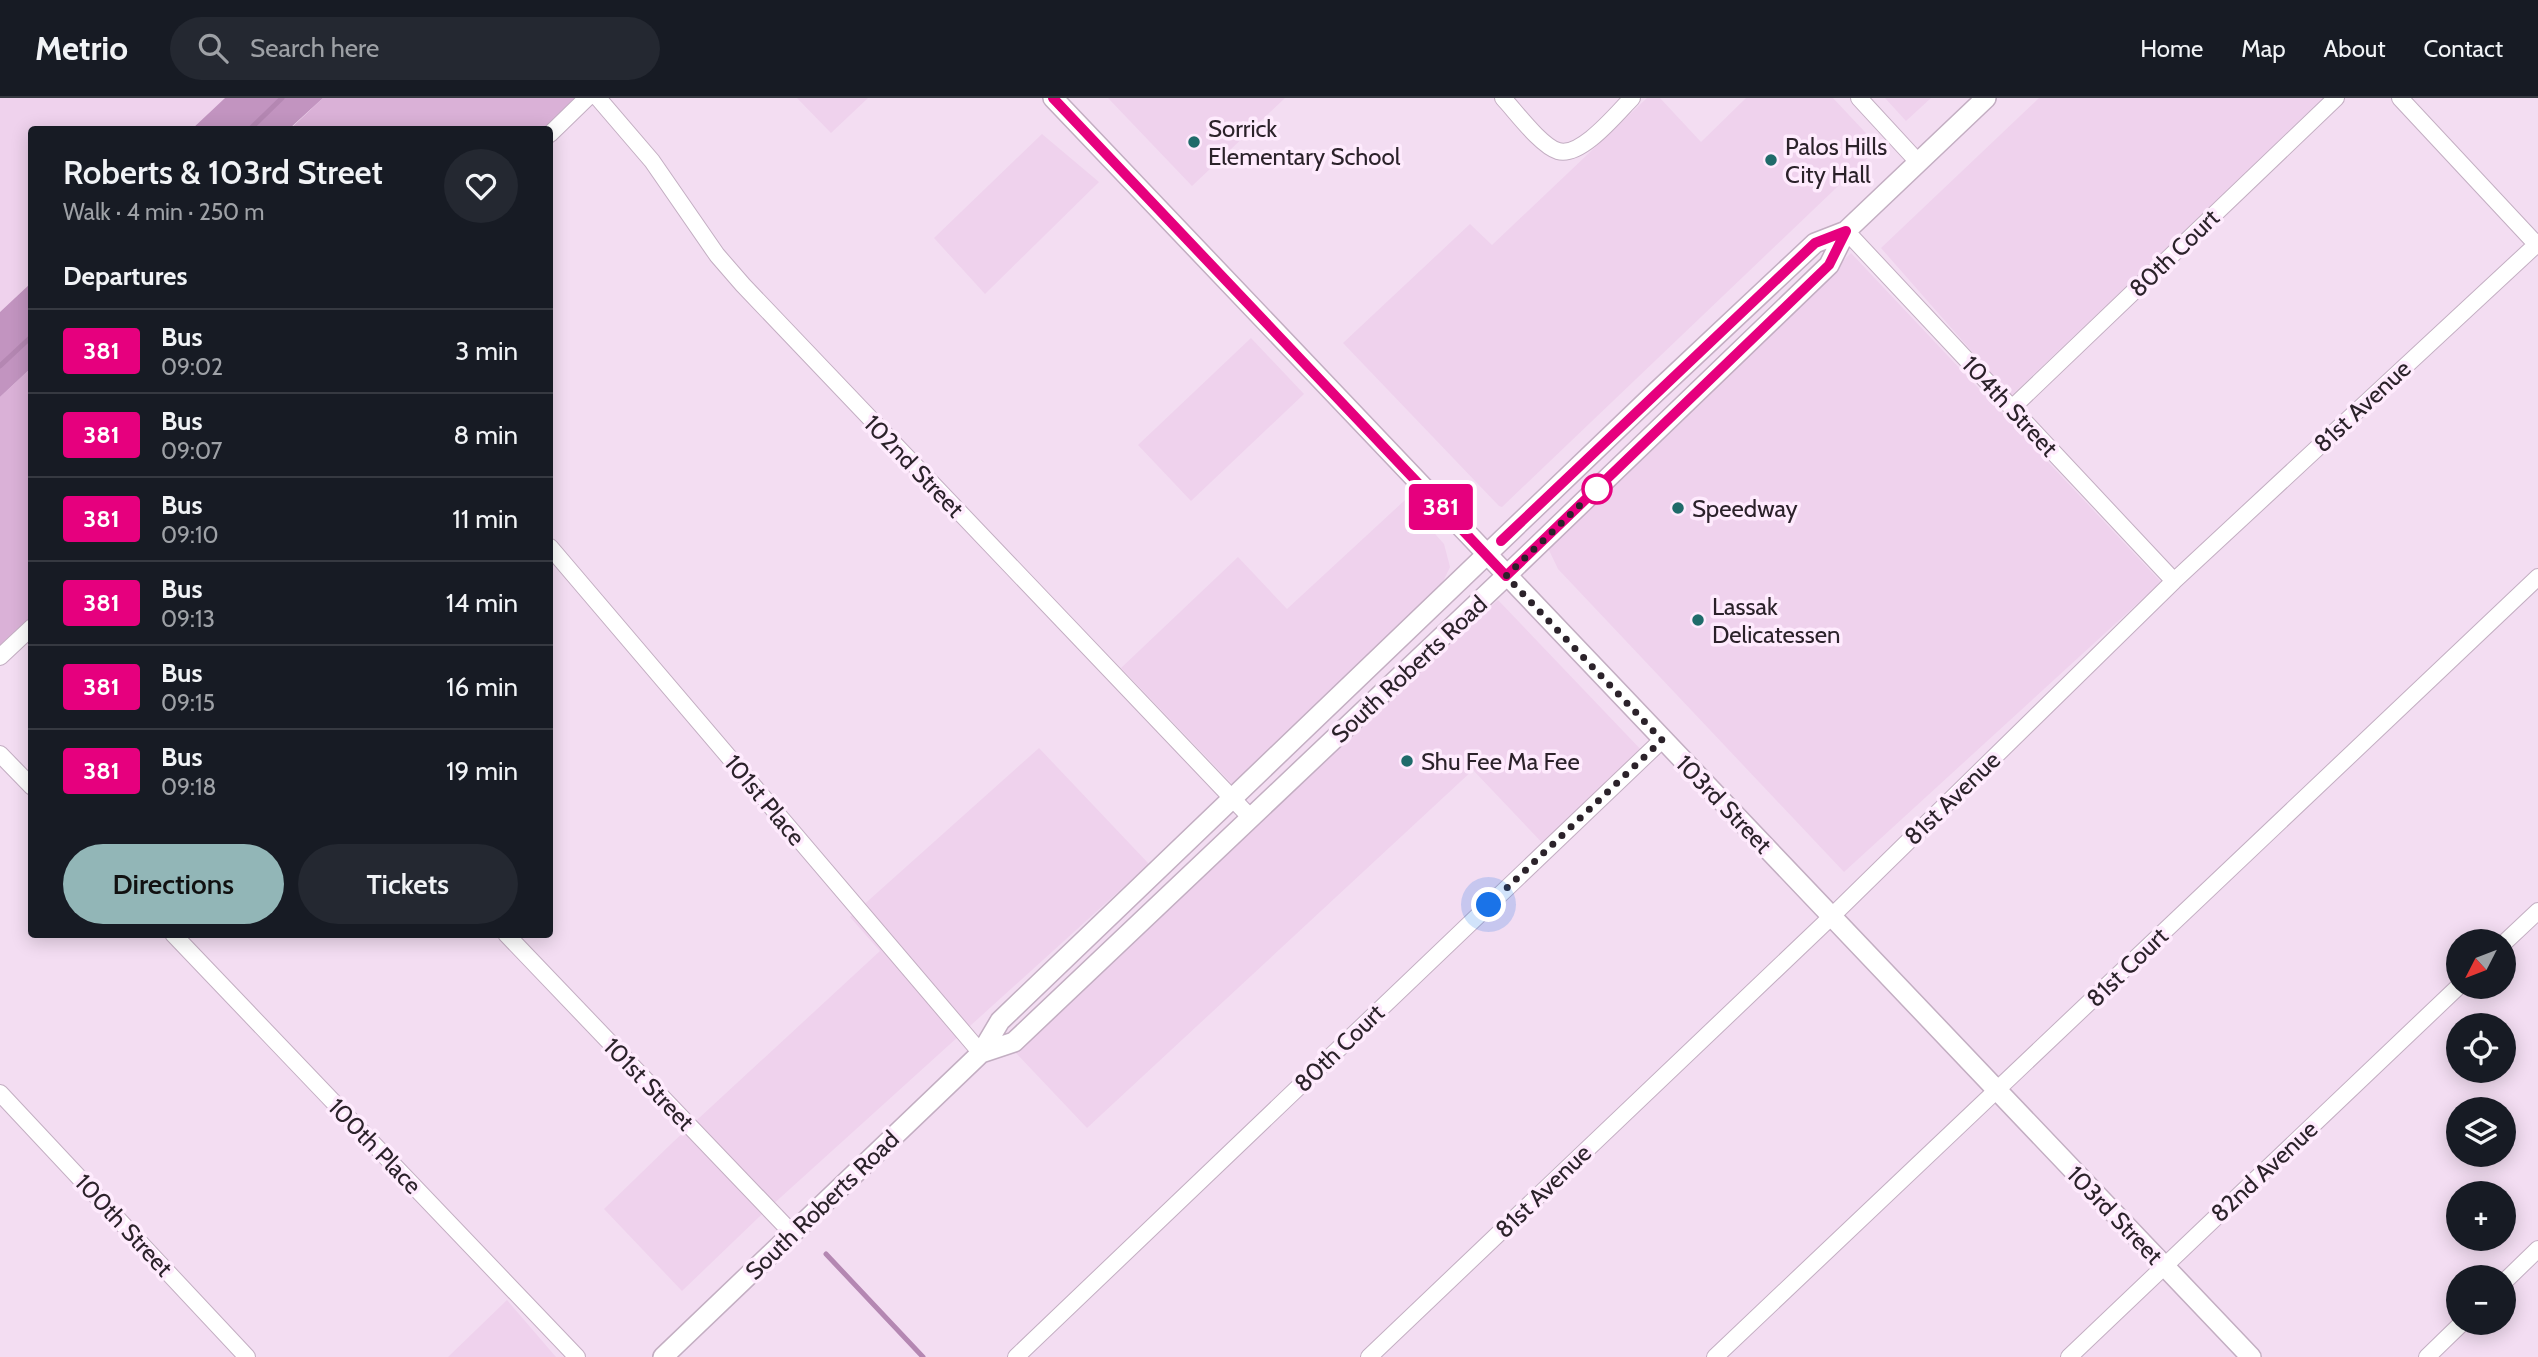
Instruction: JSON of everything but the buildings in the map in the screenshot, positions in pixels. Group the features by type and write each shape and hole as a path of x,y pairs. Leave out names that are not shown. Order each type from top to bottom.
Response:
{"street":[{"path":"553,131 587,98"},
{"name":"102nd Street","path":"598,98 652,161 728,268 1251,818"},
{"name":"103rd Street","path":"1053,98 2251,1357"},
{"path":"1503,98 1547,145 1560,152 1582,146 1632,98"},
{"path":"1859,98 1918,162"},
{"name":"South Roberts Road","path":"981,1053 1014,1042 1506,576 1829,265 1846,231 1986,98"},
{"name":"80th Court","path":"2012,408 2336,98"},
{"path":"2400,98 2537,244"},
{"name":"South Roberts Road","path":"663,1357 981,1053 1000,1021 1486,555 1815,243 1846,231"},
{"name":"104th Street","path":"1846,231 2174,581"},
{"name":"81st Avenue","path":"1369,1357 1831,917 2174,581 2537,244"},
{"name":"101st Place","path":"553,551 981,1053"},
{"name":"81st Court","path":"1715,1357 2538,577"},
{"path":"0,657 28,631"},
{"name":"80th Court","path":"1016,1357 1662,740"},
{"path":"0,754 28,783"},
{"path":"2516,932 2538,911"},
{"name":"100th Place","path":"177,938 577,1357"},
{"name":"101st Street","path":"510,938 792,1233"},
{"name":"82nd Avenue","path":"2069,1357 2446,998"},
{"name":"100th Street","path":"0,1093 247,1357"},
{"path":"2516,1270 2538,1249"},
{"path":"2427,1357 2450,1335"}],"shaded area":[{"path":"0,98 225,98 195,126 28,126 28,286 0,312"},
{"path":"225,98 323,98 292,126 195,126"},
{"path":"323,98 577,98 548,126 293,126"},
{"path":"797,98 868,98 831,133"},
{"name":"Sorrick Elementary School","path":"1108,98 1285,98 1192,186"},
{"path":"1647,98 1660,98 1701,142 1746,98 1833,98 1879,147 1502,507 1499,506 1343,343 1470,224 1492,245"},
{"path":"1885,98 1931,98 1906,121"},
{"path":"2039,98 2324,98 2011,396 1881,248"},
{"path":"1042,134 1099,182 985,294 934,238"},
{"path":"1851,253 2161,582 1844,872 1558,569 1548,548"},
{"path":"28,286 28,371 0,397 0,312"},
{"path":"1251,338 1304,394 1191,501 1138,445"},
{"path":"28,371 28,621 0,648 0,397"},
{"path":"1405,500 1444,544 1450,567 1440,588 1232,784 1121,668 1238,557 1287,609"},
{"path":"1498,600 1646,755 1548,849 1473,770 1087,1128 1014,1051"},
{"path":"1039,748 1149,864 759,1217 682,1291 604,1209 880,951 850,917"},
{"path":"507,1300 556,1357 448,1357"}],"waterway":[{"path":"253,126 282,98"},
{"path":"0,366 28,340"},
{"path":"826,1254 923,1357"}],"bus line":[{"name":"381","path":"1053,98 1506,576 1829,265 1846,231 1815,243 1501,541"}],"place":[{"name":"Sorrick Elementary School","path":"1194,142"},
{"name":"Palos Hills City Hall","path":"1771,160"},
{"name":"Speedway","path":"1678,508"},
{"name":"Lassak Delicatessen","path":"1698,620"},
{"name":"Shu Fee Ma Fee","path":"1407,761"}],"route":[{"path":"1489,905 1662,740 1506,576 1597,489"}]}
